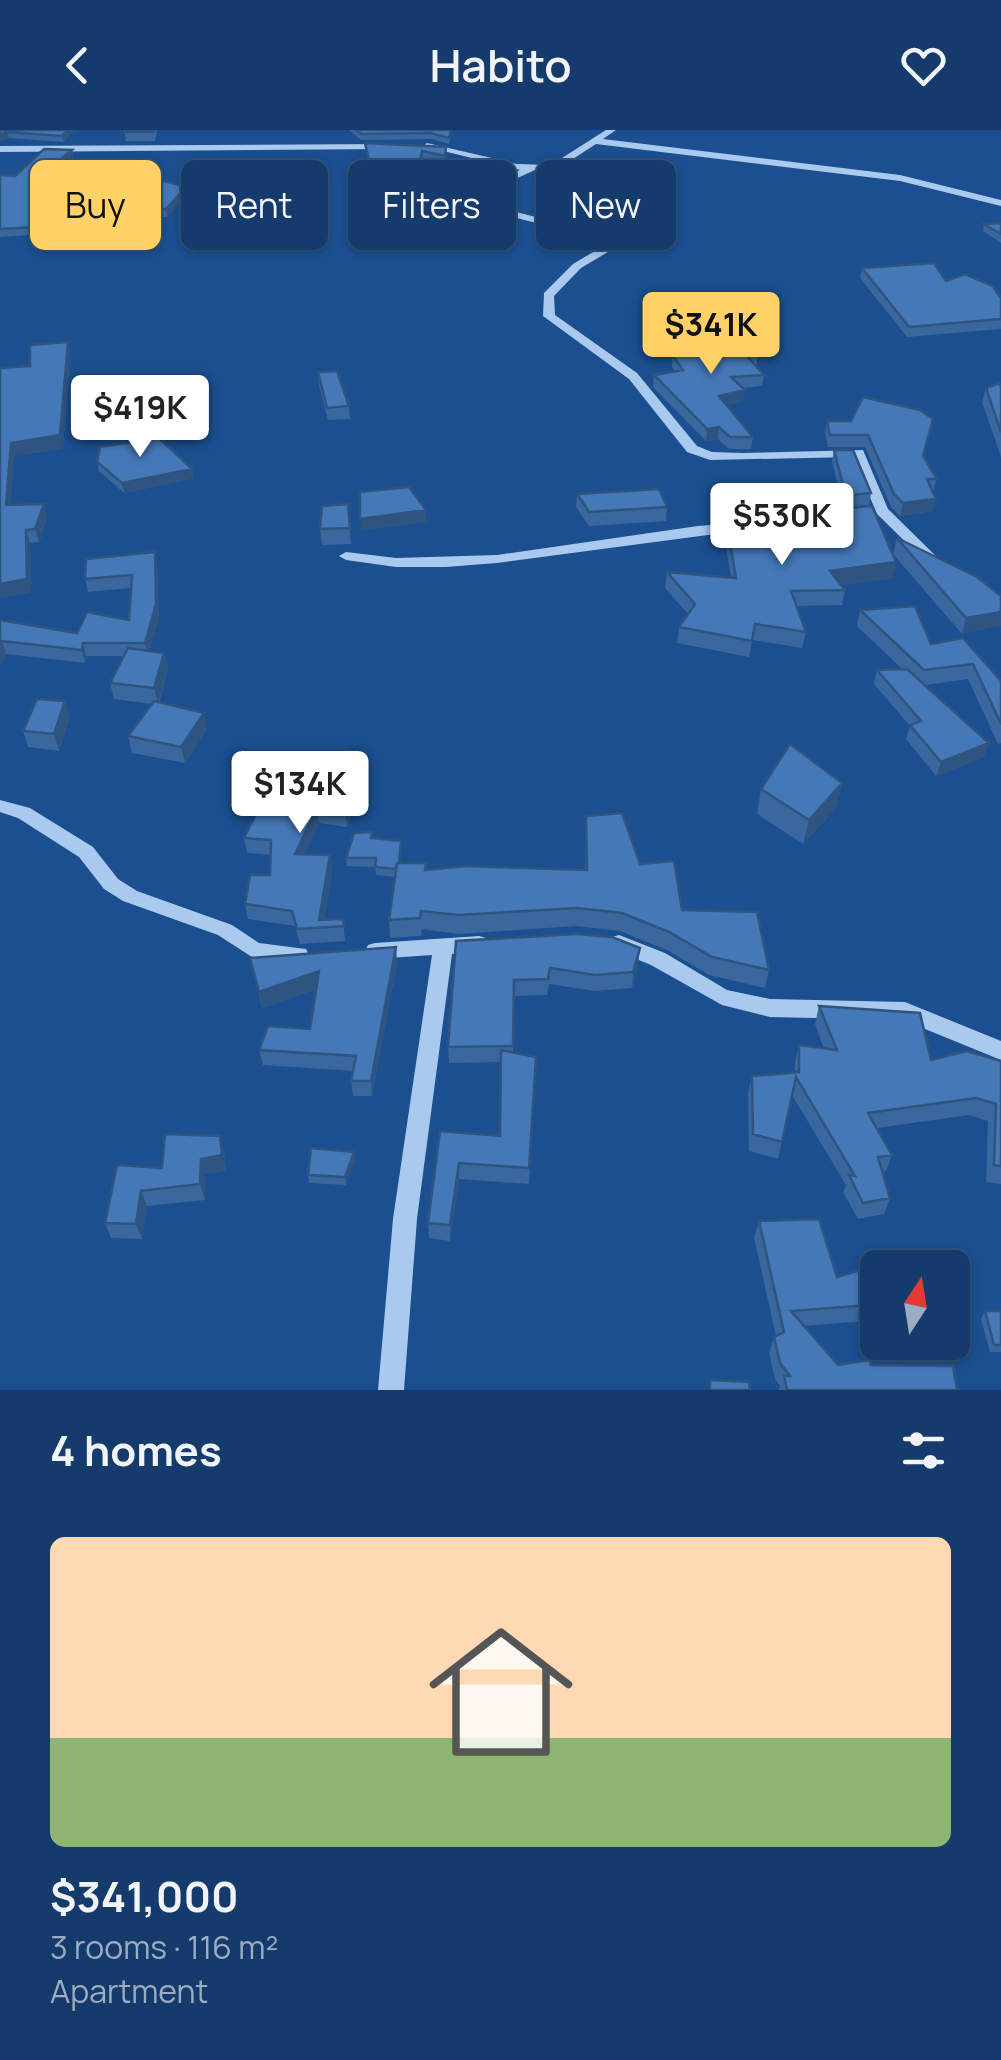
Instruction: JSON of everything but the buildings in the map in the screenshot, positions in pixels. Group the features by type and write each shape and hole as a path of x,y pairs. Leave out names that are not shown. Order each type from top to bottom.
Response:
{"street":[{"path":"412,146 533,168 562,165 612,130"},
{"path":"594,141 900,178 930,184 964,199 1001,203"},
{"path":"0,149 394,146"},
{"path":"533,168 468,198 476,205 619,240 560,280 548,295 550,316 633,376 692,449 710,456 743,457 858,453 865,461 882,511 938,566 954,573"},
{"path":"865,514 882,511"},
{"path":"346,556 407,564 476,560 701,528 758,525"},
{"path":"0,806 24,813 86,852 111,884 130,896 225,930 254,952 337,953 500,943"},
{"path":"594,939 613,941 658,960 722,997 770,1008 905,1010 1001,1052"},
{"path":"391,1390 405,1219 442,946"}]}
